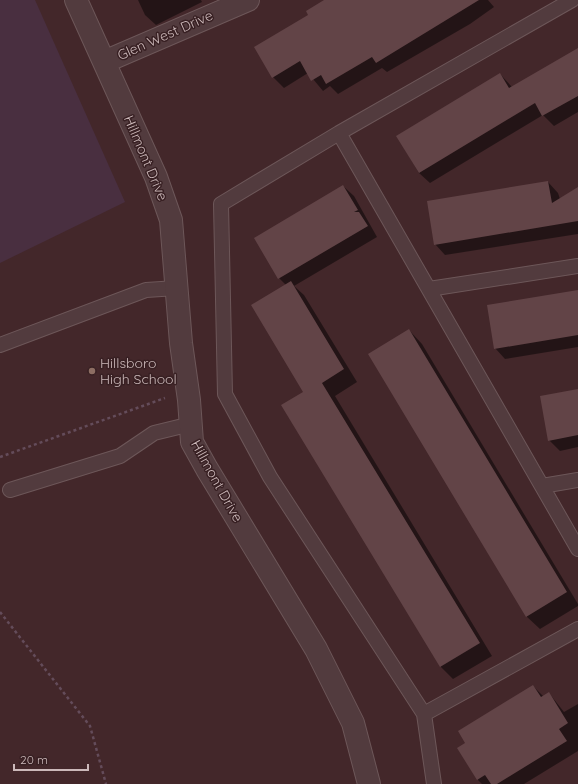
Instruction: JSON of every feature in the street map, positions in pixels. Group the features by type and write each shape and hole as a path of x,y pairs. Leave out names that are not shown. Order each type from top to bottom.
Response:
{"street":[{"name":"Hillmont Drive","path":"76,0 156,176 171,220 181,343 192,442 206,469 312,642 325,667 353,723 368,784"},
{"name":"Glen West Drive","path":"104,62 219,5 248,0"}],"lane":[{"path":"434,784 424,714 270,477 225,394 221,204 339,133 572,0"},
{"path":"339,133 578,549"},
{"path":"429,289 578,266"},
{"path":"0,346 146,290 177,288"},
{"path":"10,490 120,456 154,433 191,424"},
{"path":"542,486 578,480"},
{"path":"424,714 578,629"}],"path":[{"path":"0,457 167,398"},
{"path":"0,612 90,726 106,784"}],"shaded area":[{"path":"0,0 35,0 125,202 0,263"}],"building":[{"path":"324,0 479,0 376,63 372,57 326,84 321,75 311,81 300,61 272,78 254,47 308,15 306,11"},
{"path":"578,48 578,96 542,116 535,103 419,173 396,136 500,73 509,88"},
{"path":"548,181 552,203 578,187 578,221 434,245 427,201"},
{"path":"343,185 358,210 354,212 359,212 368,226 278,279 254,238"},
{"path":"291,281 344,369 322,383 480,643 440,667 281,405 303,392 251,305"},
{"path":"578,290 578,335 494,349 487,305"},
{"path":"409,329 567,592 526,617 368,354"},
{"path":"578,389 578,435 548,441 540,396"},
{"path":"533,685 541,697 549,692 568,723 559,729 567,741 497,784 491,784 485,775 477,780 457,748 465,743 458,731"}],"place":[{"name":"Hillsboro High School","path":"92,371"}]}
